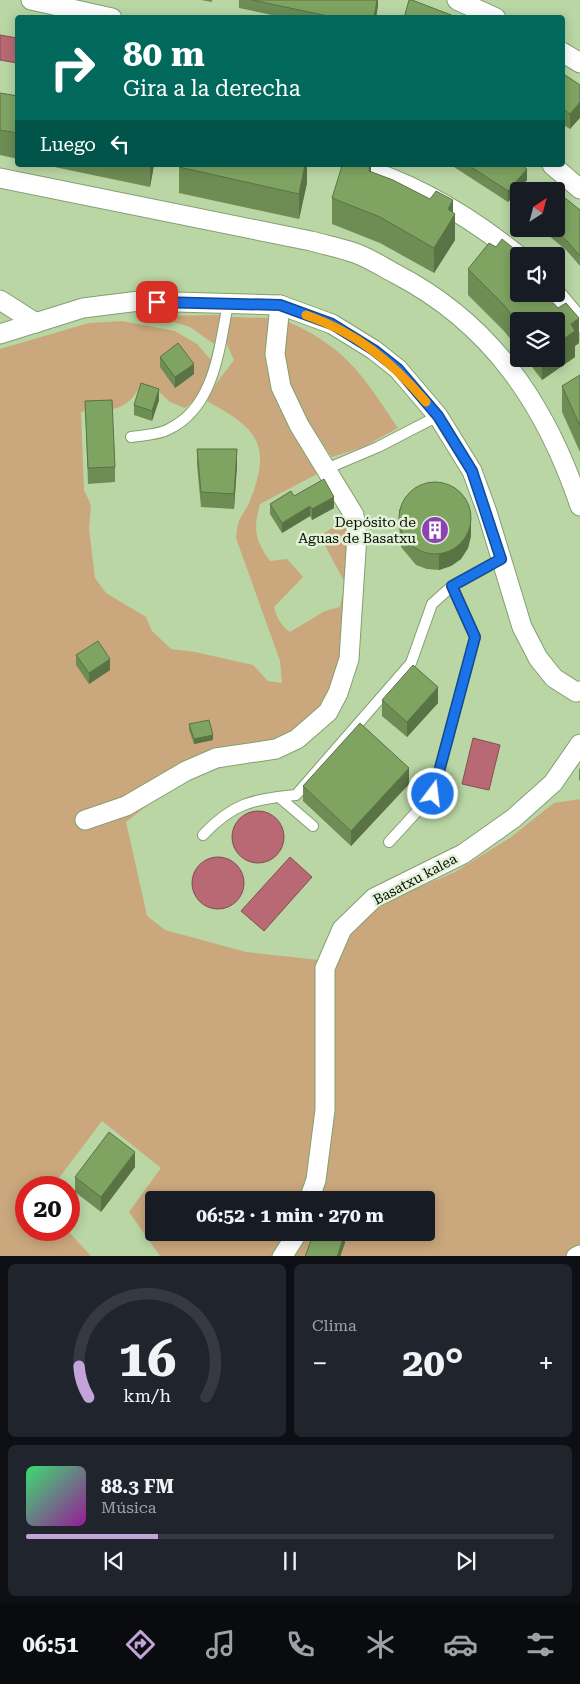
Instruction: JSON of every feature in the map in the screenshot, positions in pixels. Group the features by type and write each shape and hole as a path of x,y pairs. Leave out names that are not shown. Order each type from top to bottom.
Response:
{"street":[{"path":"31,0 98,15"},
{"path":"456,0 489,15"},
{"path":"565,54 580,63"},
{"path":"356,167 418,190 459,212 510,249"},
{"path":"554,167 580,190"},
{"path":"0,178 311,241 357,253 424,288 466,320 502,356 535,404 571,479 580,506"},
{"path":"0,300 36,323"},
{"path":"0,334 83,308 139,301 280,305 332,324 374,350 398,369 438,416 472,471 522,627 538,658 554,678 579,697"},
{"path":"563,302 580,323"},
{"path":"84,820 126,806 186,771 216,758 276,749 298,739 328,712 338,693 349,659 357,535 354,515 299,425 281,387 274,354 280,305"},
{"name":"Basatxu kalea","path":"312,1191 316,1180 325,1110 325,968 342,929 374,898 463,854 514,818 553,783 580,744"},
{"path":"282,1256 292,1241"},
{"path":"576,1256 580,1255"}],"lane":[{"path":"131,437 169,430 196,408 215,371 228,304"},
{"path":"326,469 378,447 438,416"},
{"path":"203,835 217,820 234,808 261,798 296,795 410,663 432,604 448,589 501,559"},
{"path":"389,842 433,794 475,637 448,589"},
{"path":"279,797 313,826"}],"shaded area":[{"path":"0,35 15,38 15,63 0,60"},
{"path":"221,315 214,344 190,327 155,316"},
{"path":"230,317 270,318 267,357 319,473 260,504 256,527 258,540 265,554 270,561 287,559 303,577 274,607 275,611 282,624 290,632 325,611 340,607 345,583 320,536 346,519 353,537 345,653 318,731 284,756 288,739 172,786 126,822 147,916 165,930 246,952 319,960 316,1139 305,1191 145,1191 145,1235 129,1212 161,1168 102,1121 60,1176 15,1176 15,1241 77,1241 91,1256 0,1256 0,349 89,323 122,321 175,331 197,344 211,360 207,382 197,398 185,408 170,402 158,391 139,388 127,403 114,409 81,412 84,490 91,505 89,529 95,578 106,593 146,617 152,631 171,649 195,652 253,665 268,681 282,683 280,661 236,538 239,521 250,501 257,479 260,463 259,450 255,438 247,428 237,419 207,401 215,385 234,360 225,340"},
{"path":"284,320 323,341 351,364 374,392 398,428 363,447 332,457 307,420 288,380 282,347"},
{"path":"473,738 500,745 489,790 462,784"},
{"path":"580,799 580,1256 570,1253 566,1256 294,1256 301,1241 435,1241 435,1191 320,1191 329,1159 333,1116 334,977 339,956 351,934 372,911 408,892 455,872 511,837 554,803"},
{"path":"253,811 263,811 277,818 284,832 284,842 277,856 263,863 253,863 243,859 236,852 232,842 232,832 236,822 243,815"},
{"path":"213,857 223,857 237,864 244,878 244,888 237,902 223,909 213,909 203,905 196,898 192,888 192,878 196,868 203,861"},
{"path":"290,857 312,877 264,931 241,911"},
{"path":"149,1241 283,1241 273,1256 160,1256"}],"building":[{"path":"252,0 377,0 374,15 323,15"},
{"path":"409,0 412,0 451,15 405,15"},
{"path":"565,75 580,85 580,102 570,114 565,110"},
{"path":"0,93 15,96 15,132 0,130"},
{"path":"179,167 305,167 299,194"},
{"path":"342,167 370,167 369,171 393,180 430,199 436,191 453,200 448,209 455,214 434,248 380,217 332,198"},
{"path":"471,167 524,167 527,169 516,182 510,182 508,191"},
{"path":"565,198 580,210 580,256 564,238"},
{"path":"502,239 512,247 510,247 510,302 552,302 558,308 566,303 579,318 571,324 575,331 565,338 565,312 510,313 468,269 489,243 496,247"},
{"path":"178,343 194,364 175,377 160,357"},
{"path":"580,375 580,426 562,386"},
{"path":"141,383 159,389 152,411 134,405"},
{"path":"112,400 115,467 88,468 85,401"},
{"path":"197,449 237,449 234,494 201,492"},
{"path":"324,479 334,497 312,509 310,506 282,523 270,504 291,491 294,496"},
{"name":"Depósito de Aguas de Basatxu","path":"435,482 455,488 465,498 471,518 465,538 455,548 435,554 415,548 405,538 399,518 405,498 415,488"},
{"path":"98,641 110,659 89,673 76,655"},
{"path":"413,665 438,687 407,722 382,700"},
{"path":"209,720 213,735 194,739 189,724"},
{"path":"360,723 409,768 351,831 303,786"},
{"path":"109,1132 135,1152 101,1197 80,1181 80,1176 76,1176"},
{"path":"311,1241 342,1241 337,1256 305,1256"}],"slow traffic":[{"path":"306,315 332,324 374,350 398,369 426,402"}],"place":[{"name":"Depósito de Aguas de Basatxu","path":"435,530"}],"route":[{"path":"157,302 280,305 332,324 374,350 398,369 438,416 472,471 501,559 470,574 452,586 475,637 433,794"}]}
